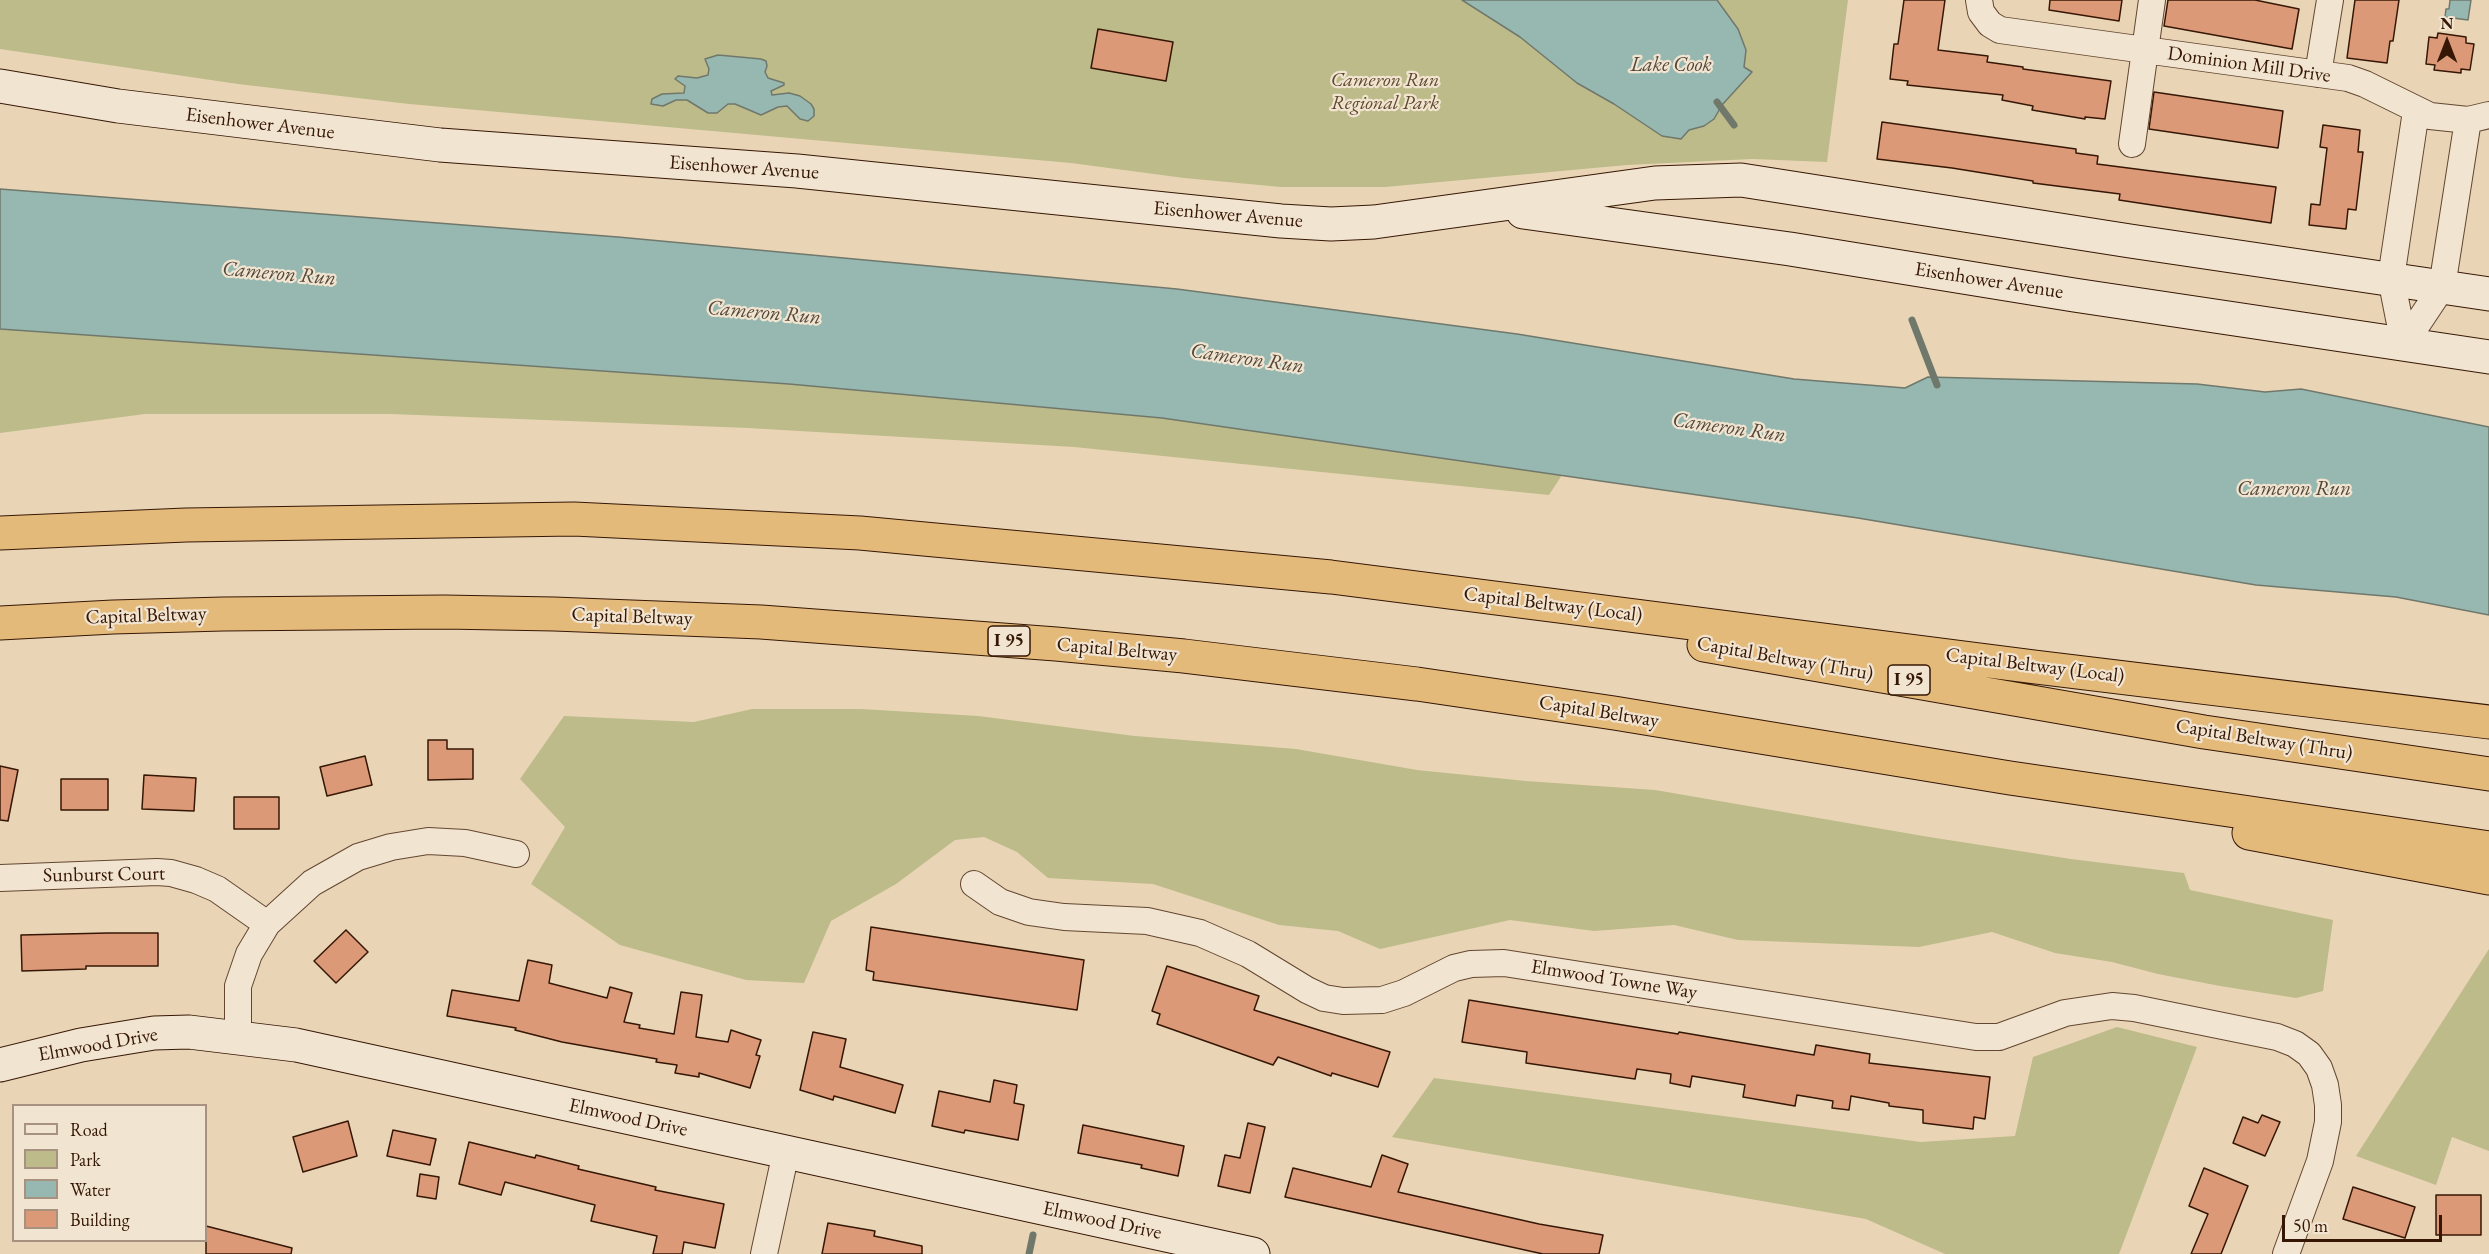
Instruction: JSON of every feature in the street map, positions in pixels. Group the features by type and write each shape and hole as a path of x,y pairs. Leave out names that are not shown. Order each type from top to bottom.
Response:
{"highway":[{"name":"I 95","path":"0,533 221,524 574,519 860,533 1331,577"},
{"name":"Capital Beltway (Local)","path":"1331,577 2489,722"},
{"name":"Capital Beltway (Thru)","path":"1331,577 1756,655 1977,691 2204,732 2489,774"},
{"name":"Capital Beltway","path":"0,623 223,614 499,613 761,622 1056,644 1195,657 1417,684 1614,713 2010,778"},
{"name":"I 95","path":"2010,778 2489,848"},
{"name":"I 95","path":"2010,778 2289,842 2489,878"}],"main road":[{"name":"Eisenhower Avenue","path":"0,86 176,114 440,145 797,171 1281,221 1330,224 1374,222 1655,183 1741,180 2489,294"},
{"name":"Eisenhower Avenue","path":"1489,207 1790,249 2074,295 2489,357"},
{"name":"Elmwood Drive","path":"0,1065 128,1036 189,1032 297,1045 1252,1254"}],"street":[{"name":"Dominion Mill Drive","path":"1979,0 1981,12 1990,24 2000,30 2357,80 2416,111 2443,119 2479,117"},
{"path":"2132,144 2152,0"},
{"path":"2318,74 2330,0"},
{"path":"2404,344 2391,278 2416,111"},
{"path":"2404,344 2442,287 2479,117"},
{"path":"238,1037 240,979 249,954 267,924 312,883 358,857 391,847 428,841 465,843 516,854"},
{"name":"Sunburst Court","path":"0,878 171,873 217,889 267,924"},
{"name":"Elmwood Towne Way","path":"974,884 1000,902 1029,912 1064,917 1147,921 1200,933 1248,954 1307,990 1324,998 1343,1001 1382,1000 1404,993 1455,968 1471,964 1504,963 1976,1037 1999,1037 2065,1013 2112,1006 2134,1008 2277,1037 2295,1044 2309,1054 2319,1068 2328,1105 2328,1122 2320,1161 2286,1254"},
{"path":"764,1254 786,1152"}],"green space":[{"name":"Cameron Run Regional Park","path":"0,0 1848,0 1827,162 1752,159 1627,165 1385,187 1281,187 1184,178 1071,163 409,104 238,84 0,49"},
{"path":"0,329 789,384 1162,418 1562,475 1549,495 1074,447 748,428 391,414 145,414 0,433"},
{"path":"752,709 861,709 978,716 1135,736 1296,749 1417,770 1526,781 1655,790 1929,837 2071,859 2184,873 2190,890 2333,920 2323,991 2296,998 2220,986 2112,962 2055,953 1992,932 1919,947 1738,940 1674,925 1594,931 1510,920 1380,949 1338,931 1279,925 1153,884 1048,878 1017,852 984,837 955,840 896,884 831,921 804,983 746,980 620,945 531,884 565,827 520,779 564,716 694,722"},
{"path":"2489,949 2489,1151 2452,1137 2436,1185 2356,1156"},
{"path":"2117,1027 2197,1047 2119,1254 1945,1254 1866,1219 1392,1137 1434,1078 1921,1142 2015,1136 2033,1057"}],"water":[{"name":"Lake Cook","path":"1462,0 1717,0 1738,29 1746,50 1744,67 1752,72 1722,105 1714,119 1704,126 1689,130 1681,139 1662,136 1577,83 1520,37"},
{"path":"2450,0 2471,0 2468,20 2445,17"},
{"path":"718,55 766,61 765,72 768,78 784,83 771,91 772,95 789,93 800,96 811,104 814,116 808,121 800,119 787,106 778,107 761,115 735,104 728,104 717,113 708,113 687,100 676,100 663,106 651,104 652,99 662,94 684,93 685,86 675,79 678,76 697,78 708,75 709,69 705,59"},
{"name":"Cameron Run","path":"0,189 618,237 1177,289 1517,334 1794,379 1905,388 1928,377 2197,384 2265,392 2301,389 2489,427 2489,615 2396,597 2256,585 1858,518 1162,418 789,384 0,329"}],"building":[{"path":"1904,0 1945,0 1938,50 1988,56 1987,62 2023,67 2023,69 2111,81 2105,119 2085,117 2085,119 2032,110 2033,106 2002,100 2003,95 1907,85 1908,81 1890,79 1894,44 1898,44"},
{"path":"2050,0 2122,0 2119,21 2049,10"},
{"path":"2168,0 2255,0 2299,9 2292,49 2164,26"},
{"path":"2355,0 2399,0 2387,63 2347,58"},
{"path":"1098,29 1173,42 1166,81 1091,68"},
{"path":"2438,33 2466,37 2466,43 2474,44 2470,70 2461,69 2461,73 2434,70 2435,65 2426,64 2429,37 2437,38"},
{"path":"2154,92 2283,111 2278,148 2149,129"},
{"path":"1882,122 2076,149 2076,153 2098,156 2097,164 2276,187 2271,223 2119,200 2120,194 1877,159"},
{"path":"2323,125 2360,130 2358,152 2363,152 2356,210 2348,209 2346,229 2309,225 2311,204 2320,205 2327,148 2320,147"},
{"path":"428,740 447,740 447,749 473,749 473,779 428,780"},
{"path":"365,756 372,785 327,796 320,767"},
{"path":"0,766 18,770 8,821 0,820"},
{"path":"144,775 196,778 194,811 142,809"},
{"path":"61,779 108,779 108,810 61,810"},
{"path":"234,797 279,797 279,829 234,829"},
{"path":"871,927 1084,960 1077,1010 873,980 874,972 866,970"},
{"path":"346,930 368,952 336,983 314,961"},
{"path":"158,933 158,966 86,966 86,969 22,971 21,935"},
{"path":"528,960 552,965 549,983 607,998 610,987 632,993 624,1022 640,1025 639,1028 674,1034 681,992 702,995 696,1037 728,1042 731,1030 761,1040 756,1055 760,1056 750,1088 699,1073 699,1077 675,1073 677,1065 656,1062 657,1059 562,1042 515,1030 516,1028 447,1016 452,990 519,1001"},
{"path":"1167,966 1259,996 1254,1010 1390,1052 1378,1087 1332,1073 1331,1076 1278,1057 1273,1065 1157,1024 1160,1014 1152,1011"},
{"path":"1469,1000 1814,1055 1816,1045 1870,1054 1869,1063 1990,1077 1985,1119 1974,1117 1973,1129 1923,1123 1923,1110 1889,1106 1889,1103 1851,1096 1849,1110 1832,1108 1833,1101 1797,1095 1795,1106 1743,1097 1745,1085 1692,1076 1690,1087 1670,1083 1671,1074 1637,1069 1635,1079 1526,1063 1527,1052 1462,1042"},
{"path":"813,1032 846,1039 840,1067 903,1085 895,1113 834,1096 833,1100 800,1090"},
{"path":"994,1080 1017,1085 1014,1103 1024,1105 1018,1140 932,1126 939,1091 990,1102"},
{"path":"2262,1115 2280,1122 2265,1156 2233,1143 2243,1117 2258,1123"},
{"path":"348,1121 357,1156 303,1172 293,1137"},
{"path":"1248,1123 1265,1127 1250,1193 1218,1186 1225,1155 1240,1158"},
{"path":"1083,1125 1184,1146 1178,1176 1141,1168 1142,1165 1078,1153"},
{"path":"393,1130 436,1139 430,1165 387,1156"},
{"path":"469,1142 535,1158 536,1155 579,1166 578,1169 656,1187 655,1190 724,1204 715,1248 684,1242 682,1254 653,1254 657,1236 591,1221 595,1205 505,1182 501,1195 459,1184"},
{"path":"1382,1155 1408,1164 1398,1192 1539,1224 1603,1235 1599,1254 1543,1254 1285,1197 1293,1168 1371,1187"},
{"path":"2204,1168 2248,1186 2221,1254 2191,1254 2208,1214 2189,1206"},
{"path":"420,1174 439,1177 436,1199 417,1196"},
{"path":"2353,1187 2415,1207 2405,1238 2343,1219"},
{"path":"2436,1195 2481,1195 2481,1235 2436,1235"},
{"path":"828,1223 875,1231 874,1236 922,1246 922,1254 822,1254"},
{"path":"207,1226 292,1248 291,1254 206,1254"}],"waterway":[{"path":"1717,102 1734,125"},
{"path":"1912,320 1937,385"},
{"path":"1029,1254 1033,1235"}]}
